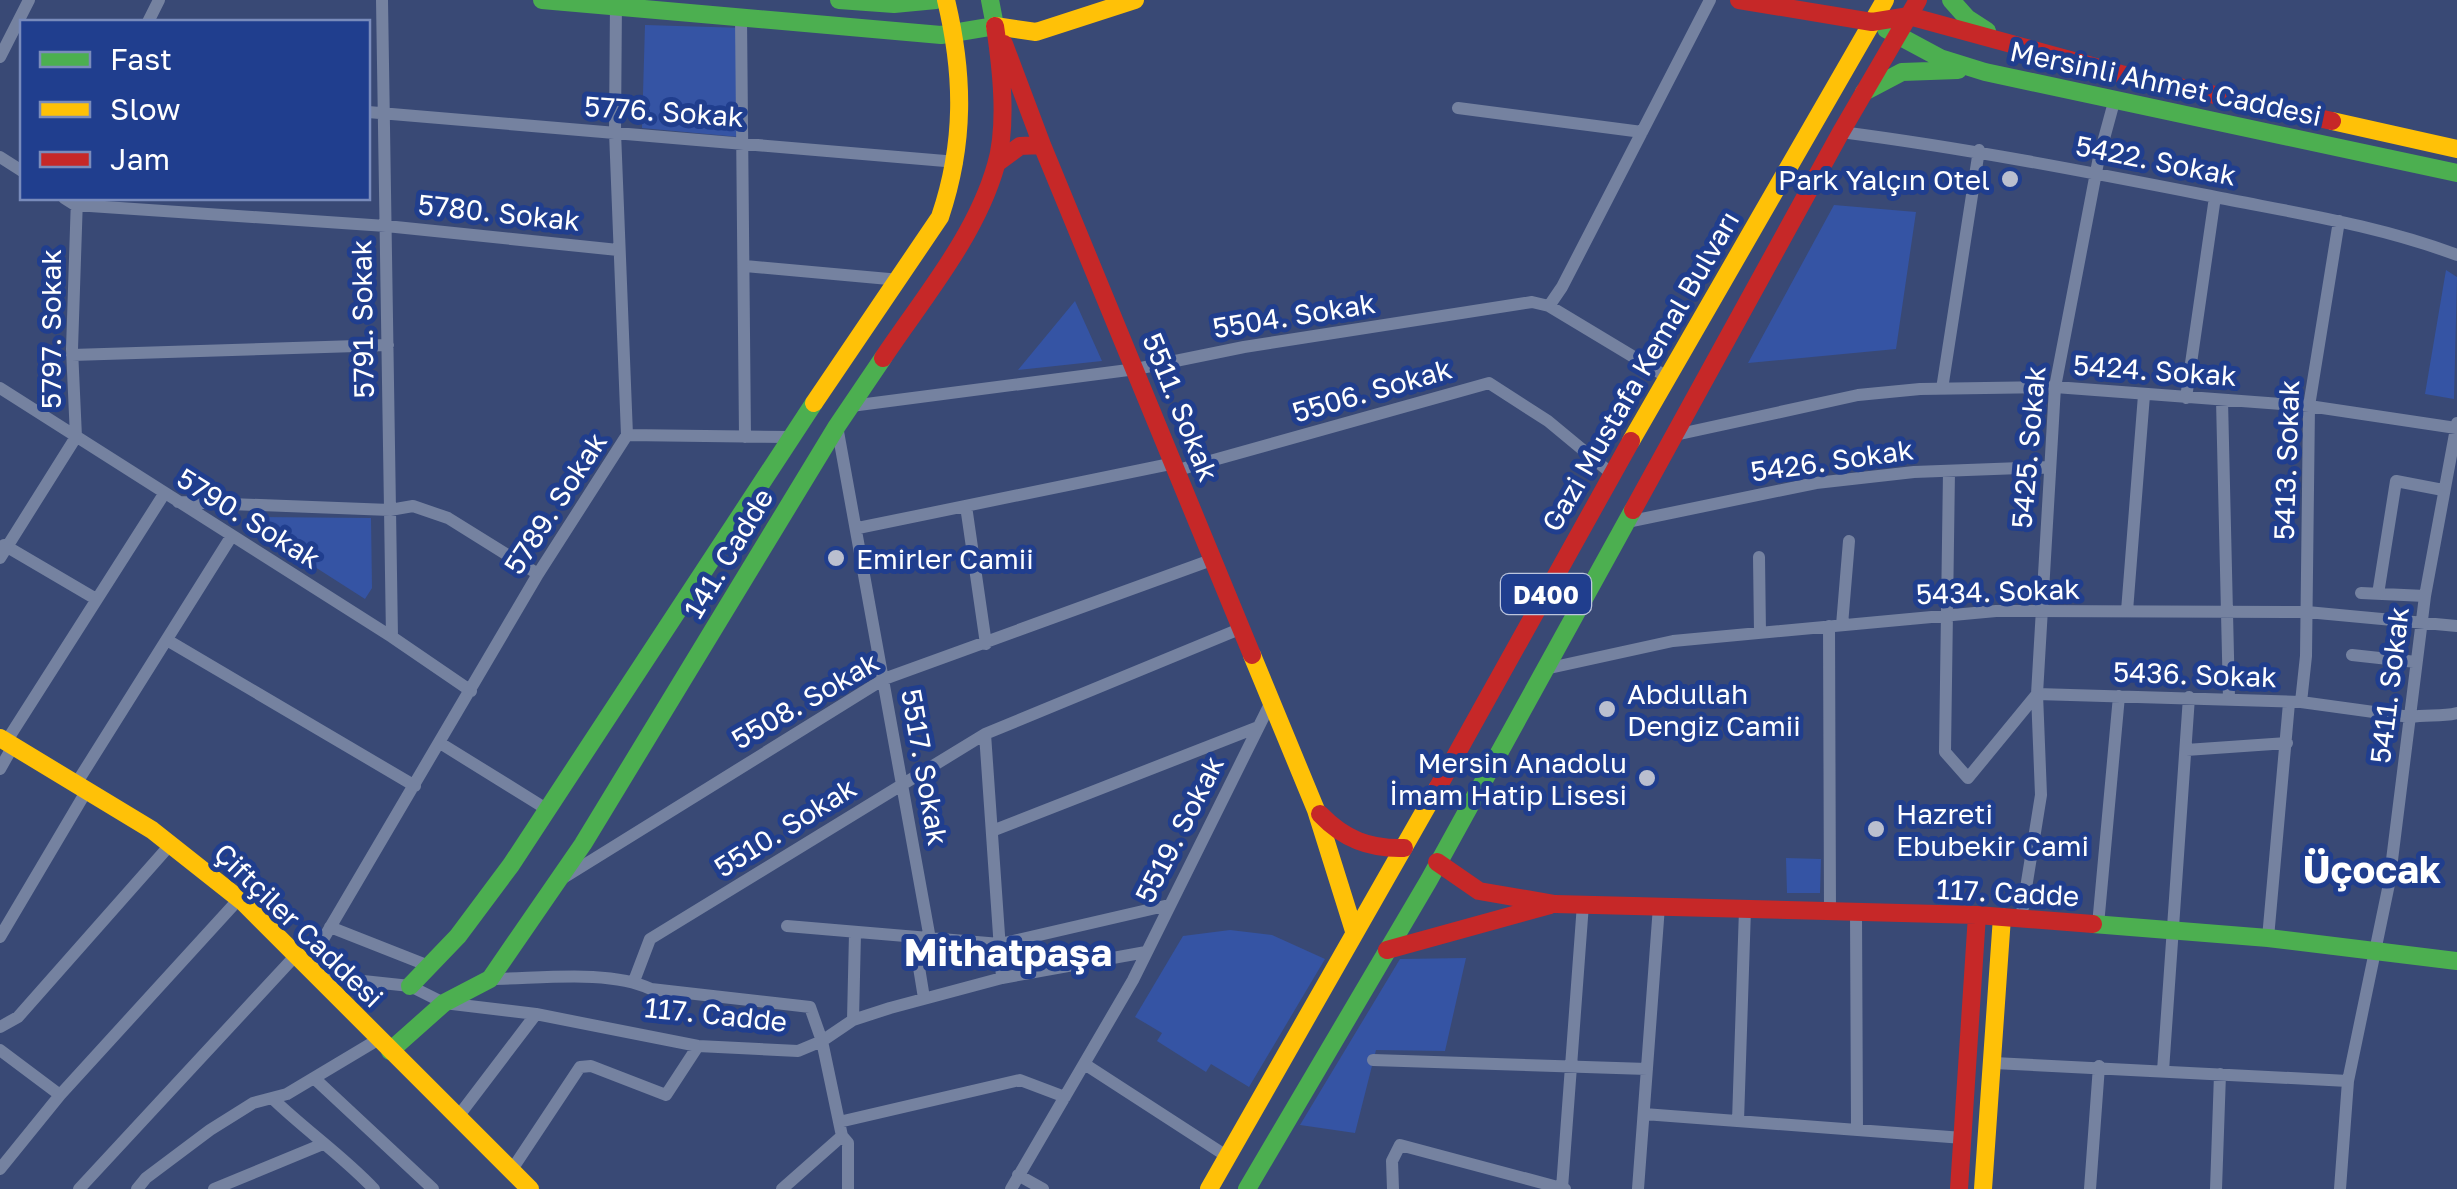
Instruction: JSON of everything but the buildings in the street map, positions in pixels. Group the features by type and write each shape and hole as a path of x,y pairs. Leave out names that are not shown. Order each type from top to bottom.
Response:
{"main road":[{"path":"542,0 895,33 955,34 995,26 1036,32 1134,0"},
{"path":"839,0 894,4 936,0"},
{"name":"141. Cadde","path":"410,986 468,922 548,810 940,217 954,180 963,109 955,34 946,0"},
{"path":"990,0 995,26"},
{"name":"Mersinli Ahmet Caddesi","path":"1740,0 1799,5 1872,22 1940,58 1985,72 2457,173"},
{"name":"Gazi Mustafa Kemal Bulvarı","path":"1209,1189 1667,377 1885,0"},
{"path":"1951,0 1968,18 2000,39"},
{"name":"Mersinli Ahmet Caddesi","path":"1872,22 1914,8 2000,39 2176,87 2457,149"},
{"name":"Gazi Mustafa Kemal Bulvarı","path":"1247,1189 1437,862 1840,132 1914,8"},
{"name":"141. Cadde","path":"385,1045 444,1003 490,979 623,780 838,426 968,232 997,163 1003,84 995,26"},
{"name":"5511. Sokak","path":"995,26 1316,810 1354,931"},
{"path":"1016,70 1036,32"},
{"path":"1864,92 1902,72 1985,72"},
{"path":"2153,110 2176,87"},
{"path":"997,163 1020,146 1042,145"},
{"name":"Çiftçiler Caddesi","path":"6,742 134,818 198,865 302,959 530,1189"},
{"path":"1316,810 1334,830 1357,844 1380,850 1404,848"},
{"name":"117. Cadde","path":"1437,862 1479,891 1555,904 1977,915 2268,938 2457,961"},
{"name":"117. Cadde","path":"1387,950 1555,904"},
{"path":"1960,1189 1977,915"},
{"path":"1983,1189 2011,918"}],"street":[{"path":"0,57 29,0"},
{"name":"5791. Sokak","path":"382,0 392,637"},
{"path":"1667,377 1549,306 1710,0"},
{"name":"5789. Sokak","path":"78,1189 330,927 538,574 628,436 618,250 617,4"},
{"path":"742,18 745,437"},
{"name":"5425. Sokak","path":"2011,918 2040,795 2040,612 2055,388 2096,173 2114,102"},
{"path":"1458,108 1642,132"},
{"name":"5776. Sokak","path":"370,112 957,162"},
{"name":"5422. Sokak","path":"1840,132 1979,150 2096,173 2400,234 2457,254"},
{"path":"1942,388 1979,150"},
{"path":"2186,398 2215,197"},
{"name":"5780. Sokak","path":"72,200 618,250"},
{"name":"5797. Sokak","path":"2,549 76,438 72,200"},
{"name":"5413. Sokak","path":"2268,938 2287,742 2307,612 2309,406 2338,221"},
{"path":"745,266 900,280"},
{"name":"5504. Sokak","path":"851,406 1136,369 1244,347 1532,302 1549,306"},
{"path":"72,355 388,345"},
{"name":"5506. Sokak","path":"1176,466 1489,384 1548,420 1612,474"},
{"name":"5790. Sokak","path":"0,388 471,691"},
{"name":"5424. Sokak","path":"1673,436 1858,394 1942,388 2055,388 2309,406 2456,426"},
{"path":"2126,612 2144,396"},
{"path":"2222,400 2229,698"},
{"name":"5517. Sokak","path":"838,426 930,939"},
{"name":"5411. Sokak","path":"2340,1189 2348,1080 2389,884 2416,662 2456,426"},
{"path":"628,436 791,437"},
{"path":"858,528 1176,466"},
{"name":"5426. Sokak","path":"1624,523 1816,483 2050,467"},
{"path":"1949,471 1945,752 1968,778 2037,694"},
{"path":"2378,594 2396,481 2457,504"},
{"path":"0,770 6,742 96,599 170,498 390,510 414,506 448,518 538,574"},
{"path":"966,506 986,644"},
{"path":"0,937 82,787 230,537"},
{"path":"1830,911 1836,625 1850,542"},
{"path":"2,549 96,599"},
{"name":"5508. Sokak","path":"554,884 884,679 1214,558"},
{"path":"1759,558 1760,632"},
{"path":"2361,593 2426,596"},
{"name":"5434. Sokak","path":"1544,669 1673,641 1996,611 2307,612 2457,626"},
{"name":"5510. Sokak","path":"634,981 650,939 985,734 1242,628"},
{"path":"167,640 414,786"},
{"path":"2352,655 2416,662"},
{"name":"5436. Sokak","path":"2037,694 2229,698 2410,717 2457,713"},
{"path":"2098,925 2119,696"},
{"path":"2163,1070 2189,698"},
{"name":"5519. Sokak","path":"1011,1189 1086,1065 1272,700"},
{"path":"992,830 1258,728"},
{"path":"985,734 1002,978"},
{"path":"2186,750 2287,742"},
{"path":"440,743 548,810"},
{"path":"0,1027 18,1017 170,845"},
{"path":"0,1169 60,1095 238,900"},
{"path":"1393,1189 1392,1161 1400,1145 1528,1184 1564,1189 1583,904"},
{"path":"787,926 1000,944 1169,905"},
{"path":"1638,1189 1659,906"},
{"path":"1738,1121 1745,909"},
{"path":"1856,913 1857,1129"},
{"path":"330,927 429,966"},
{"path":"853,1020 855,933"},
{"path":"914,938 924,998"},
{"name":"117. Cadde","path":"410,986 444,1003 536,1014 698,1046 798,1051 822,1041 853,1020 924,998 1002,978 1146,952"},
{"path":"302,959 335,978 410,986"},
{"path":"490,979 634,981 651,989 810,1006 822,1041 840,1129 848,1144 848,1189"},
{"path":"457,1118 536,1014"},
{"path":"137,1189 210,1130 253,1103 272,1098 385,1045"},
{"path":"511,1172 580,1066 591,1066 666,1094 698,1046"},
{"path":"0,1050 60,1095"},
{"path":"1373,1060 1647,1069"},
{"path":"1994,1063 2348,1080"},
{"path":"1086,1065 1228,1157"},
{"path":"2090,1189 2099,1066"},
{"path":"2216,1189 2220,1074"},
{"path":"314,1078 433,1189"},
{"path":"782,1189 840,1129 1020,1080 1065,1096"},
{"path":"272,1098 374,1189"},
{"path":"1644,1114 1963,1138"},
{"path":"214,1189 323,1144"},
{"path":"1018,1175 1043,1189"}],"shaded area":[{"path":"645,25 745,28 739,137 642,128"},
{"path":"1834,205 1916,212 1896,349 1748,363"},
{"path":"2446,270 2457,277 2454,399 2425,394"},
{"path":"1075,301 1102,361 1018,370"},
{"path":"256,517 371,518 372,588 365,599 254,528"},
{"path":"1786,858 1821,859 1820,893 1787,893"},
{"path":"1230,930 1272,935 1325,959 1249,1087 1211,1064 1206,1072 1157,1041 1162,1033 1135,1017 1183,936"},
{"path":"1466,958 1445,1051 1376,1050 1355,1133 1300,1125 1400,959"}],"traffic: fast":[{"path":"542,0 941,35 995,26 990,0"},
{"path":"839,0 894,4 936,0"},
{"path":"1951,0 1967,18 1987,31"},
{"path":"1886,29 1940,58 1985,72 2457,173"},
{"path":"1864,92 1902,72 1958,70"},
{"path":"390,1051 444,1003 490,979 583,844 837,426 883,358"},
{"path":"410,986 458,936 511,865 814,403"},
{"path":"1247,1189 1429,880 1633,510"},
{"path":"2093,924 2268,938 2457,961"}],"traffic: slow":[{"path":"814,403 940,217 954,162 959,109 956,55 946,0"},
{"path":"995,26 1036,32 1135,0"},
{"path":"1631,441 1885,0"},
{"path":"2332,121 2457,149"},
{"path":"1252,655 1316,810 1354,931"},
{"path":"0,738 152,830 243,902 530,1189"},
{"path":"1209,1189 1437,789"},
{"path":"1983,1189 2002,917"}],"traffic: jam":[{"path":"1739,0 1872,22 1909,16 2121,74 2332,121"},
{"path":"1633,510 1918,0"},
{"path":"883,358 962,241 996,165 1003,114 995,26"},
{"path":"1004,44 1252,655"},
{"path":"997,163 1020,146 1042,145"},
{"path":"1437,789 1631,441"},
{"path":"1320,814 1358,841 1404,848"},
{"path":"1437,862 1479,891 1555,904 1977,915 2093,924"},
{"path":"1387,950 1550,905"},
{"path":"1959,1189 1977,915"}],"place":[{"name":"Park Yalçın Otel","path":"2010,179"},
{"name":"Emirler Camii","path":"836,558"},
{"name":"Abdullah Dengiz Camii","path":"1607,709"},
{"name":"Mersin Anadolu İmam Hatip Lisesi","path":"1647,778"},
{"name":"Hazreti Ebubekir Cami","path":"1876,829"}],"district":[{"name":"Üçocak","path":"2372,868"},
{"name":"Mithatpaşa","path":"1008,951"}]}
